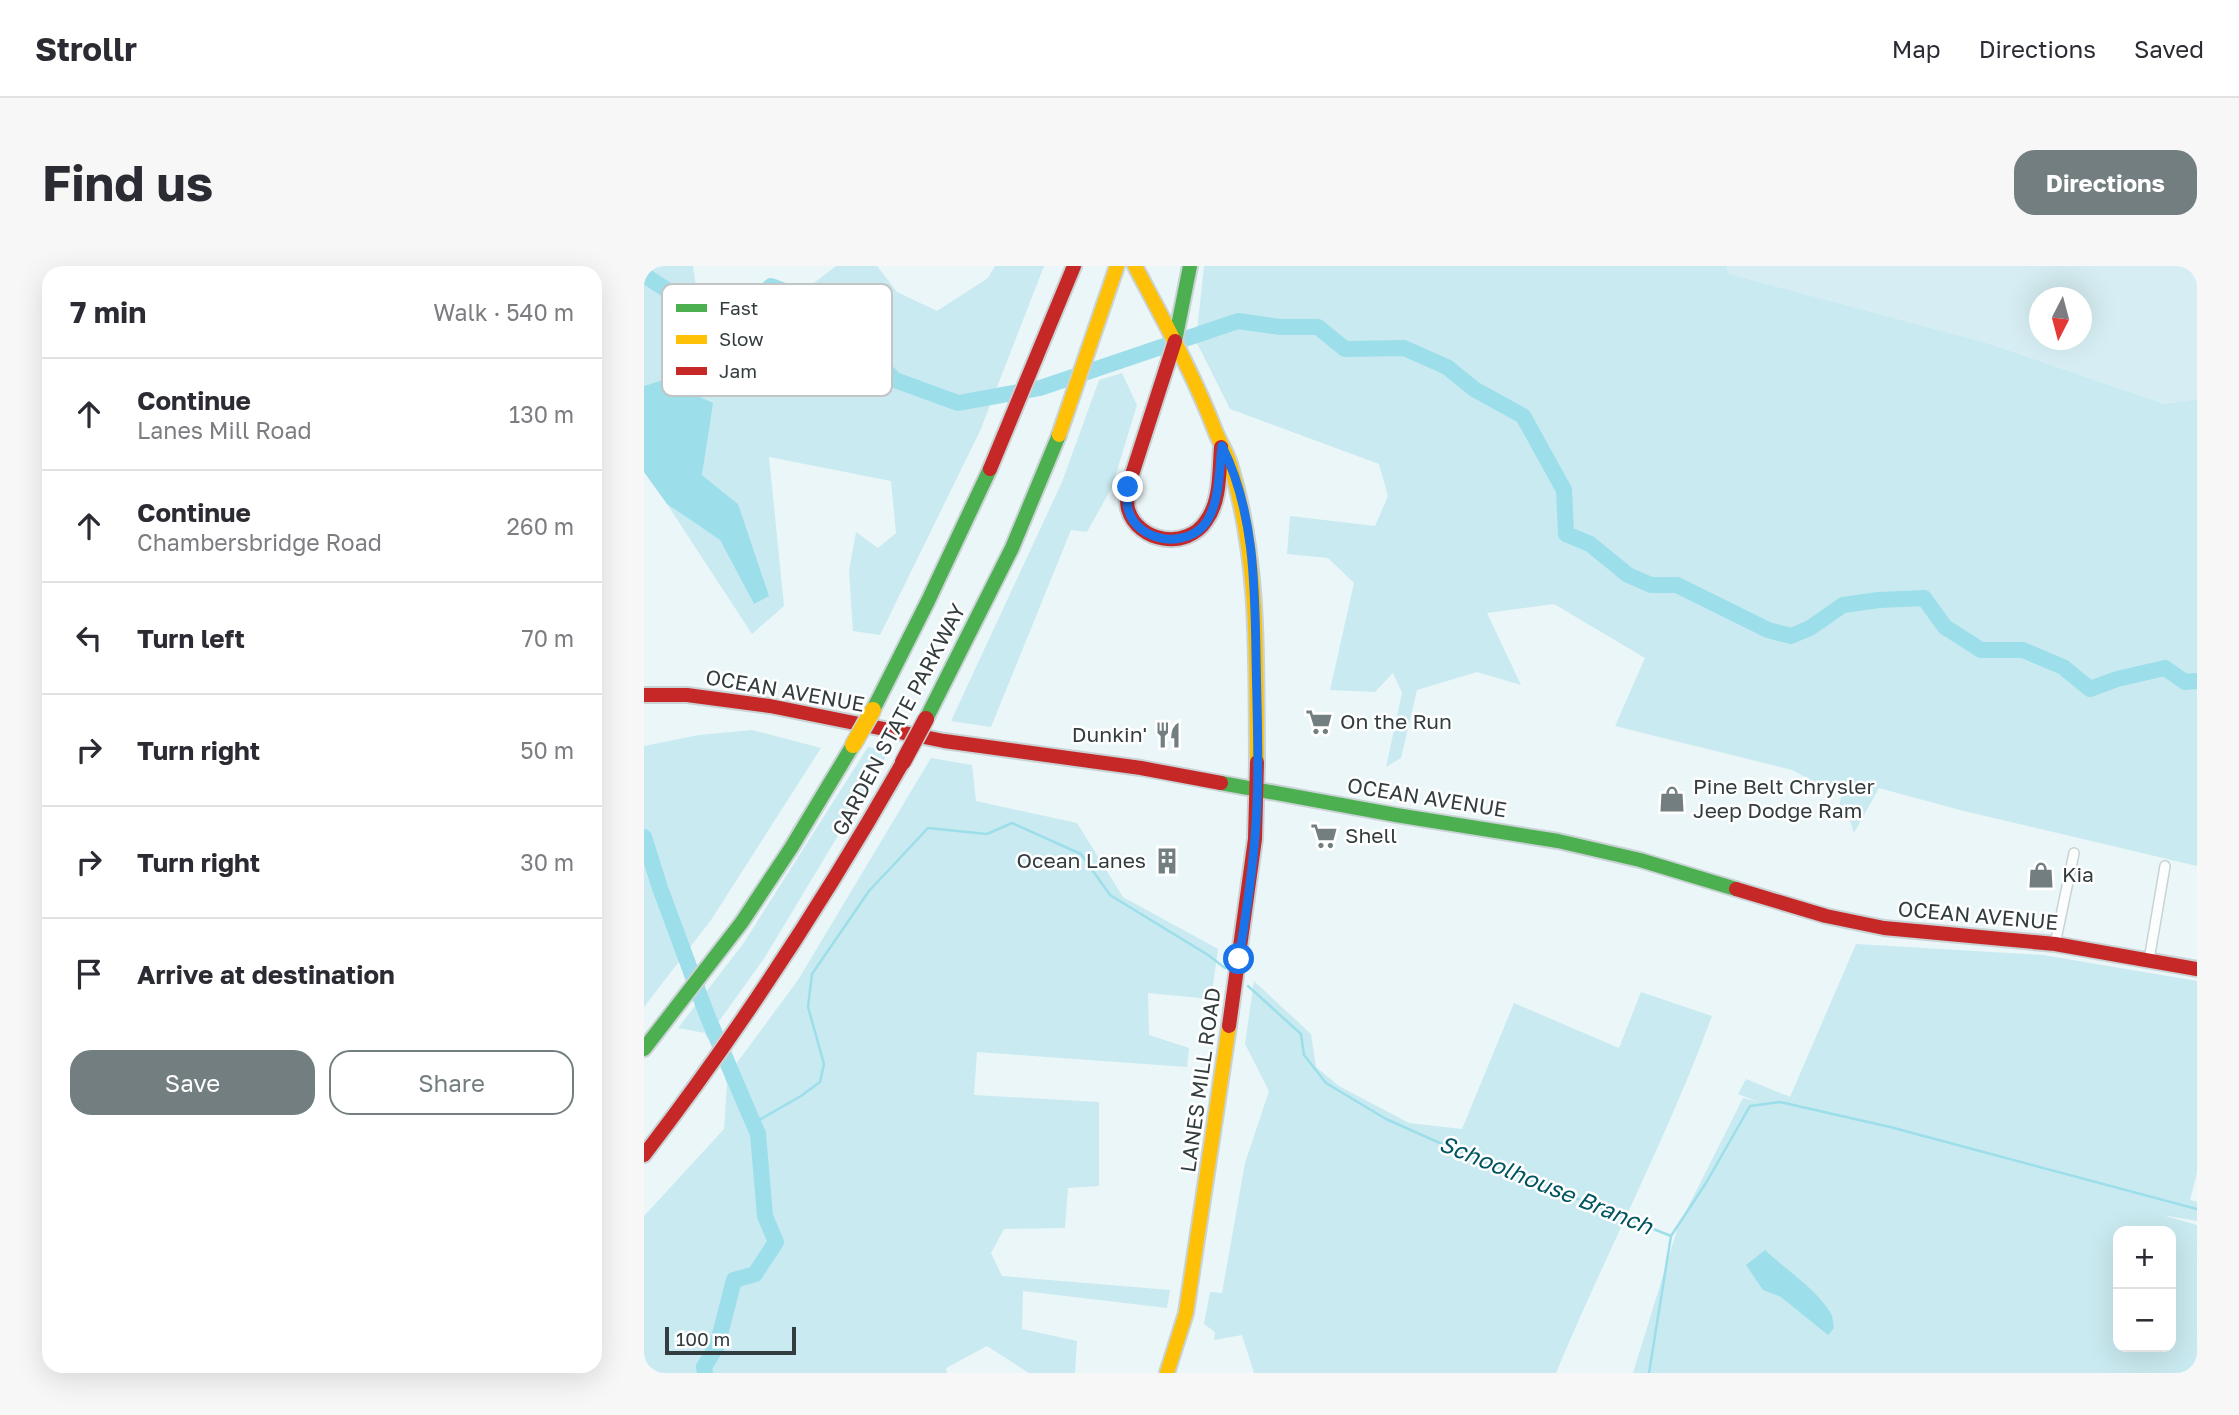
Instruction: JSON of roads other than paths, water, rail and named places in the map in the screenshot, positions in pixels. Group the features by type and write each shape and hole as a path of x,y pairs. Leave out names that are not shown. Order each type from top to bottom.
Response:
{"main road":[{"name":"GARDEN STATE PARKWAY","path":"644,1049 742,922 791,848 873,710 949,562 1010,425 1074,266"},
{"name":"LANES MILL ROAD","path":"1135,266 1175,334 1230,462 1242,506 1255,585 1258,789 1255,839 1186,1313 1170,1370"},
{"path":"1190,266 1168,367 1128,487 1127,506 1131,517 1140,528 1162,539 1172,540 1196,533 1212,510 1222,446"},
{"name":"GARDEN STATE PARKWAY","path":"644,1155 698,1087 803,932 926,719 1024,521 1070,404 1117,268"},
{"name":"OCEAN AVENUE","path":"644,695 687,695 770,706 944,741 1141,768 1586,847 1640,860 1826,916 1884,928 2055,944 2197,969"}],"street":[{"path":"2055,944 2074,853"},
{"path":"2149,960 2165,866"}],"water":[{"path":"662,380 662,396 698,396 713,403 702,475 738,504 769,596 754,604 720,540 667,504 644,472 644,386"},
{"path":"1765,1250 1809,1287 1824,1304 1832,1315 1834,1328 1828,1335 1781,1297 1763,1290 1746,1265"}],"waterway":[{"path":"644,275 662,287"},
{"path":"892,377 958,403 1040,388 1238,321 1280,327 1318,327 1345,349 1404,348 1447,367 1474,389 1523,416 1564,490 1566,534 1590,544 1628,575 1651,585 1677,585 1768,630 1791,636 1810,628 1843,605 1924,598 1945,627 1981,650 2023,650 2063,667 2090,689 2117,679 2165,668 2185,682 2197,681"},
{"name":"Schoolhouse Branch","path":"754,1123 820,1082 824,1064 808,1007 812,974 869,891 928,828 987,834 1012,823 1081,854 1110,895 1225,968"},
{"path":"644,837 707,1015 758,1134 765,1216 776,1242 755,1274 734,1280 717,1346 704,1367 705,1373"},
{"name":"Schoolhouse Branch","path":"1248,986 1301,1034 1304,1055 1326,1083 1386,1119 1460,1152 1671,1236 1706,1183 1750,1106 1780,1102 1890,1127 2197,1209"},
{"path":"1649,1373 1671,1236"}],"place":[{"name":"On the Run","path":"1319,722"},
{"name":"Dunkin'","path":"1168,735"},
{"name":"Pine Belt Chrysler Jeep Dodge Ram","path":"1672,799"},
{"name":"Shell","path":"1324,836"},
{"name":"Ocean Lanes","path":"1167,861"},
{"name":"Kia","path":"2041,875"}]}
